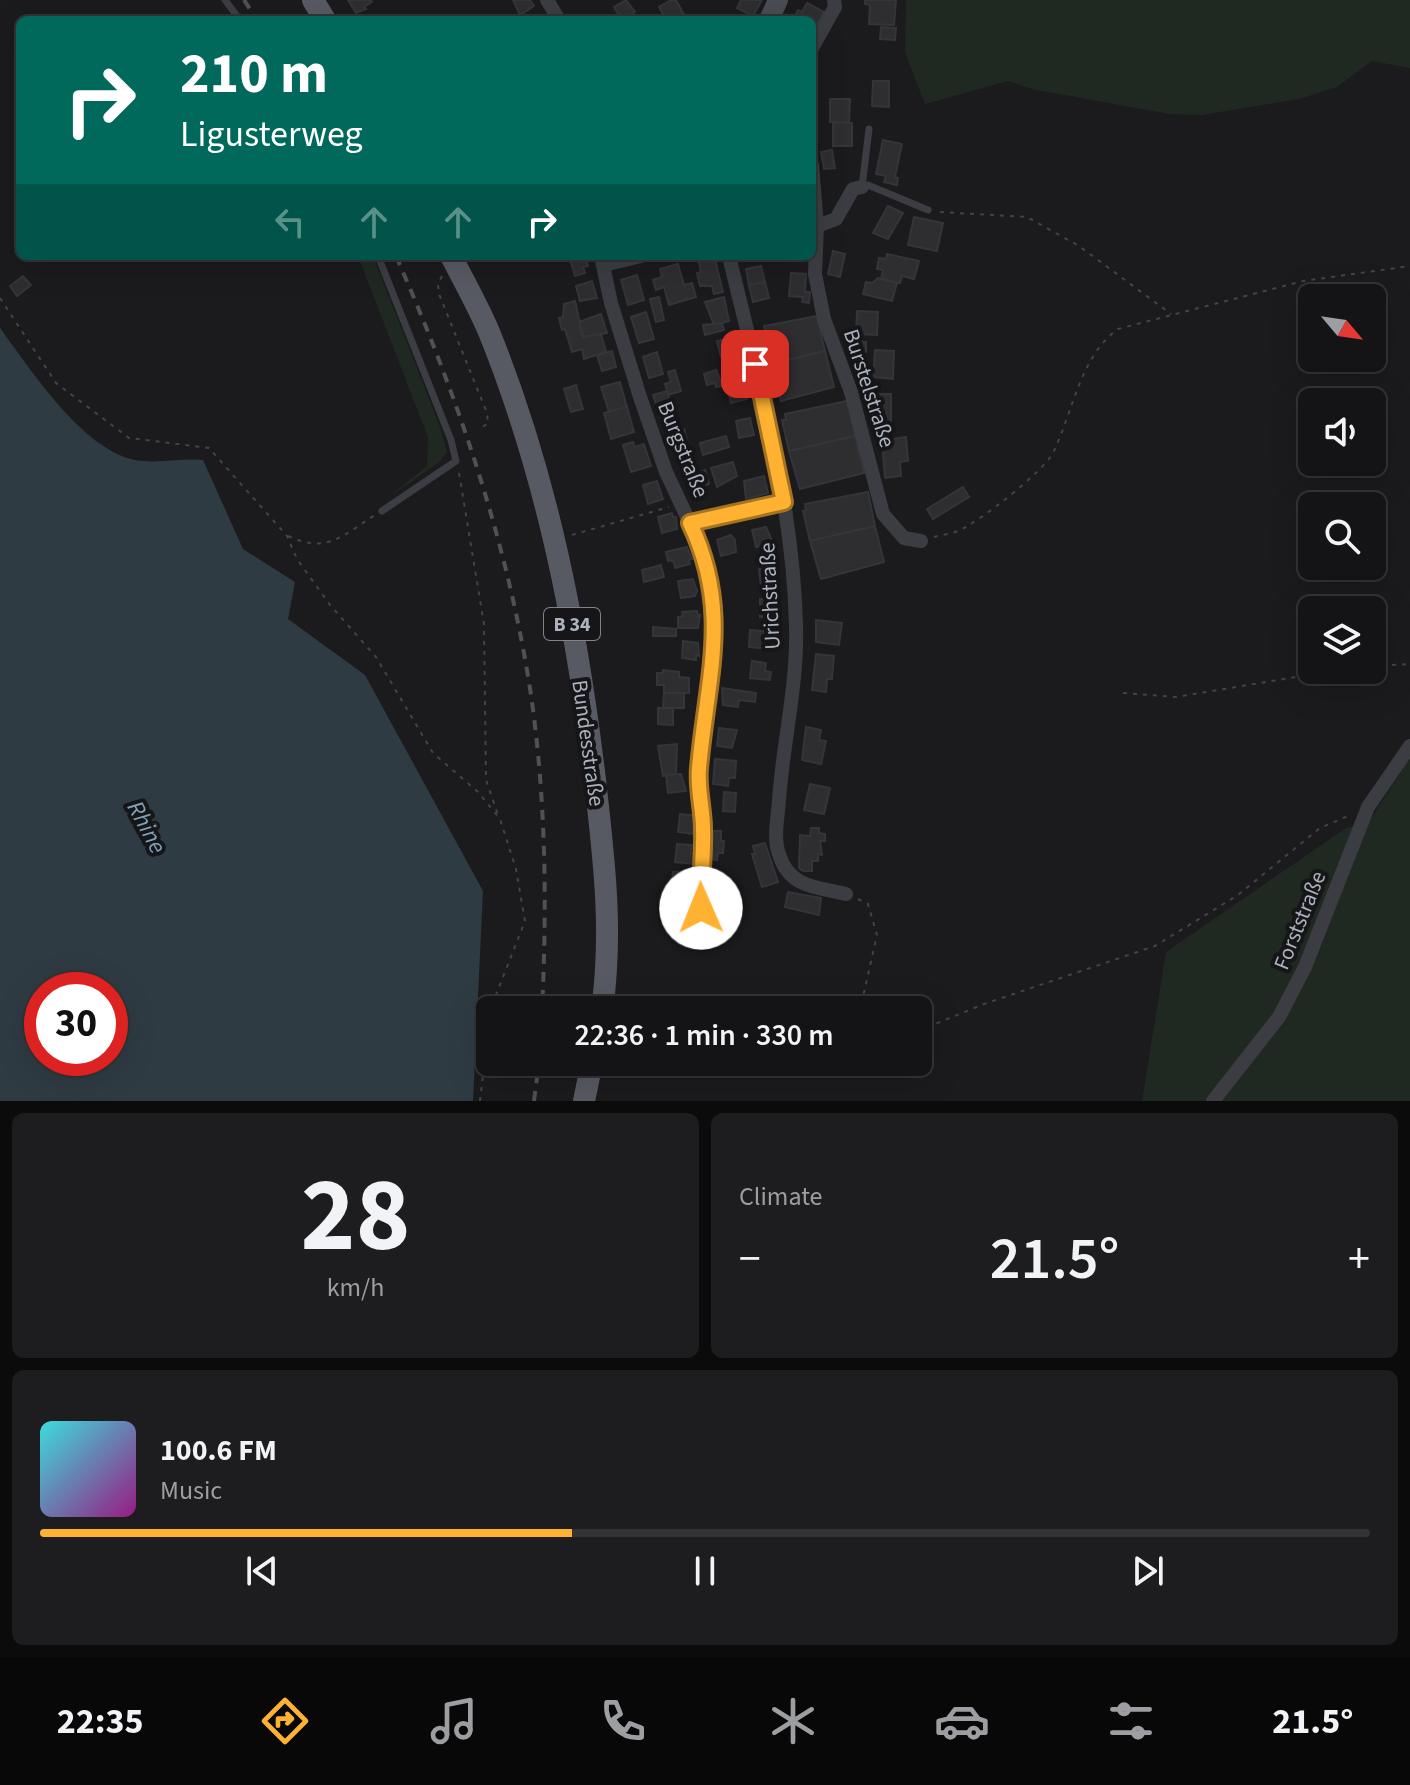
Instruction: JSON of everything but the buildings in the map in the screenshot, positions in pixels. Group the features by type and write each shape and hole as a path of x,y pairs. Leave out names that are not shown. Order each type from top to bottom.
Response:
{"main road":[{"name":"Bundesstraße","path":"454,262 488,329 514,398 555,540 588,721 608,895 603,996"},
{"path":"584,1101 589,1076"}],"street":[{"path":"816,41 835,7 834,0"},
{"path":"817,226 836,219 853,189 862,187"},
{"name":"Burstelstraße","path":"816,214 816,250"},
{"name":"Urichstraße","path":"730,260 784,502 794,568 797,630 782,752 777,851 785,870 795,880 814,889 846,894"},
{"name":"Burstelstraße","path":"816,260 815,274 824,319 851,392 883,514 904,538 921,541"},
{"name":"Burgstraße","path":"603,261 611,303 640,397 666,472 704,553 713,588 712,676 699,770 703,829 699,929 709,942"},
{"path":"690,523 784,502"},
{"name":"Forststraße","path":"1213,1101 1279,1017 1305,967 1368,807 1410,746"}],"lane":[{"path":"869,129 862,187 868,185 928,210"},
{"path":"380,260 446,426 456,461 382,511"}],"path":[{"path":"928,210 1027,217 1079,246 1172,315"},
{"path":"454,262 441,277 439,294 487,413 488,424 479,428"},
{"path":"921,541 960,530 1036,476 1052,456 1092,359 1103,340 1118,329 1303,281 1410,266"},
{"path":"0,298 56,383 129,438 209,448 287,536 297,559 330,605 376,657 433,753 478,792 500,819"},
{"path":"456,461 484,624 486,780 516,869 525,921 496,996"},
{"path":"555,540 682,504"},
{"path":"287,536 308,545 332,543 382,511"},
{"path":"1386,665 1410,664"},
{"path":"1123,693 1176,697 1298,677"},
{"path":"932,1025 984,1004 1155,946 1238,895 1320,828 1368,807"},
{"path":"846,894 868,904 877,935 863,996"},
{"path":"480,1101 483,1076"}],"shaded area":[{"path":"906,0 1410,0 1410,68 1372,61 1337,87 1299,99 1201,115 1169,114 1032,89 1008,81 925,104 905,52"},
{"path":"360,260 375,260 447,452 438,463 386,499 427,466 428,437"},
{"path":"1410,758 1410,1101 1142,1101 1166,952 1346,828 1368,823"}],"water":[{"name":"Rhine","path":"0,328 59,406 96,441 115,453 135,460 203,460 243,549 295,582 288,619 365,675 483,891 473,1101 0,1101"}],"railway":[{"path":"244,0 254,16"},
{"path":"398,260 440,363 478,471 495,526 521,638 536,734 542,813 545,892 542,996"},
{"path":"534,1101 537,1076"}],"route":[{"path":"701,908 703,829 699,770 712,676 713,588 704,553 690,523 784,502 755,364"}]}
